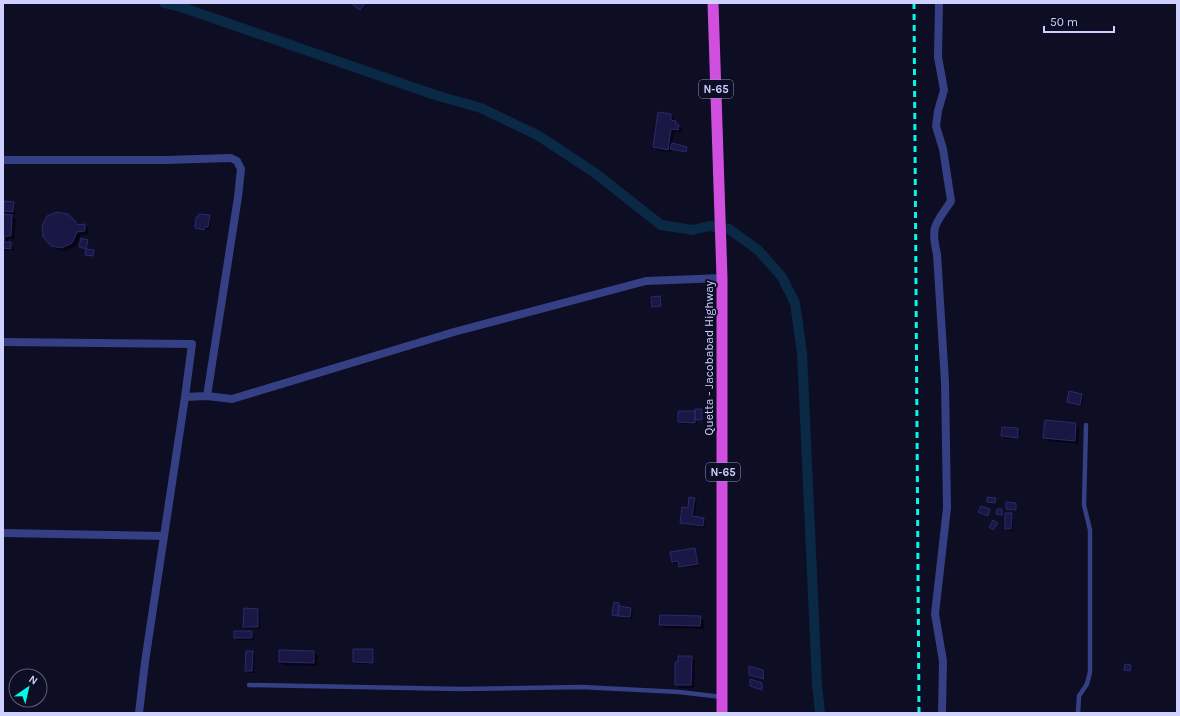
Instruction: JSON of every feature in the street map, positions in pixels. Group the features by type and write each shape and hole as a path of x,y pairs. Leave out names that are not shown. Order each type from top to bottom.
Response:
{"highway":[{"name":"Quetta - Jacobabad Highway","path":"713,3 722,278 722,713"}],"street":[{"path":"939,3 938,57 944,90 938,111 936,126 943,149 951,201 936,221 932,237 937,254 946,390 947,508 935,614 943,661 942,713"},
{"path":"3,160 166,160 231,158 237,161 241,170 207,396"},
{"path":"184,397 207,396 232,399 454,332 646,280 722,278"},
{"path":"3,342 192,344 144,662 139,713"},
{"path":"3,533 164,536"}],"lane":[{"path":"1078,713 1079,696 1087,684 1090,672 1090,530 1084,505 1086,425"},
{"path":"249,685 460,689 581,687 679,692 722,697"}],"building":[{"path":"354,3 366,3 360,10 353,5"},
{"path":"658,112 671,114 671,120 676,121 676,124 679,125 678,130 671,129 668,150 653,147"},
{"path":"672,143 687,147 686,152 670,149"},
{"path":"4,201 14,202 13,212 3,211"},
{"path":"57,212 68,214 77,225 85,224 85,231 77,232 72,243 62,248 51,246 43,237 42,226 47,216"},
{"path":"3,214 12,215 11,236 5,236 4,242 11,242 11,249 3,248"},
{"path":"199,214 210,215 208,227 205,227 204,230 195,228 196,217 198,217"},
{"path":"81,238 88,240 86,249 79,247"},
{"path":"86,249 94,250 93,256 85,255"},
{"path":"660,296 661,306 652,307 651,297"},
{"path":"1069,391 1082,394 1080,405 1067,402"},
{"path":"695,409 702,409 702,420 695,420"},
{"path":"678,411 695,411 695,423 678,422"},
{"path":"1045,420 1076,423 1075,441 1043,438"},
{"path":"1002,427 1018,428 1018,438 1001,436"},
{"path":"689,497 695,498 692,516 704,518 703,526 680,523 682,507 688,508"},
{"path":"987,497 996,498 995,503 987,502"},
{"path":"1006,502 1016,503 1016,510 1006,509"},
{"path":"981,506 990,509 988,516 978,512"},
{"path":"997,509 1002,509 1002,515 996,514"},
{"path":"1005,513 1012,513 1011,529 1005,529"},
{"path":"993,520 998,523 993,530 989,527"},
{"path":"695,548 698,564 679,567 678,561 672,562 670,552"},
{"path":"614,602 619,603 618,616 612,615"},
{"path":"619,606 631,608 630,617 618,616"},
{"path":"244,608 258,609 258,627 243,627"},
{"path":"660,615 701,616 700,626 659,625"},
{"path":"234,631 252,631 252,638 234,638"},
{"path":"353,649 373,649 373,663 353,662"},
{"path":"279,650 314,651 314,663 279,662"},
{"path":"246,651 253,651 252,671 245,671"},
{"path":"678,656 692,656 691,685 675,685 675,662 678,662"},
{"path":"1125,664 1131,665 1130,671 1124,670"},
{"path":"749,666 763,670 764,679 749,675"},
{"path":"750,679 762,683 762,690 750,686"}],"waterway":[{"path":"164,3 181,7 435,95 481,108 539,136 595,173 661,225 693,230 709,226 729,229 758,250 782,277 795,303 802,353 817,684 820,713"}],"railway":[{"path":"914,3 919,713"}]}
